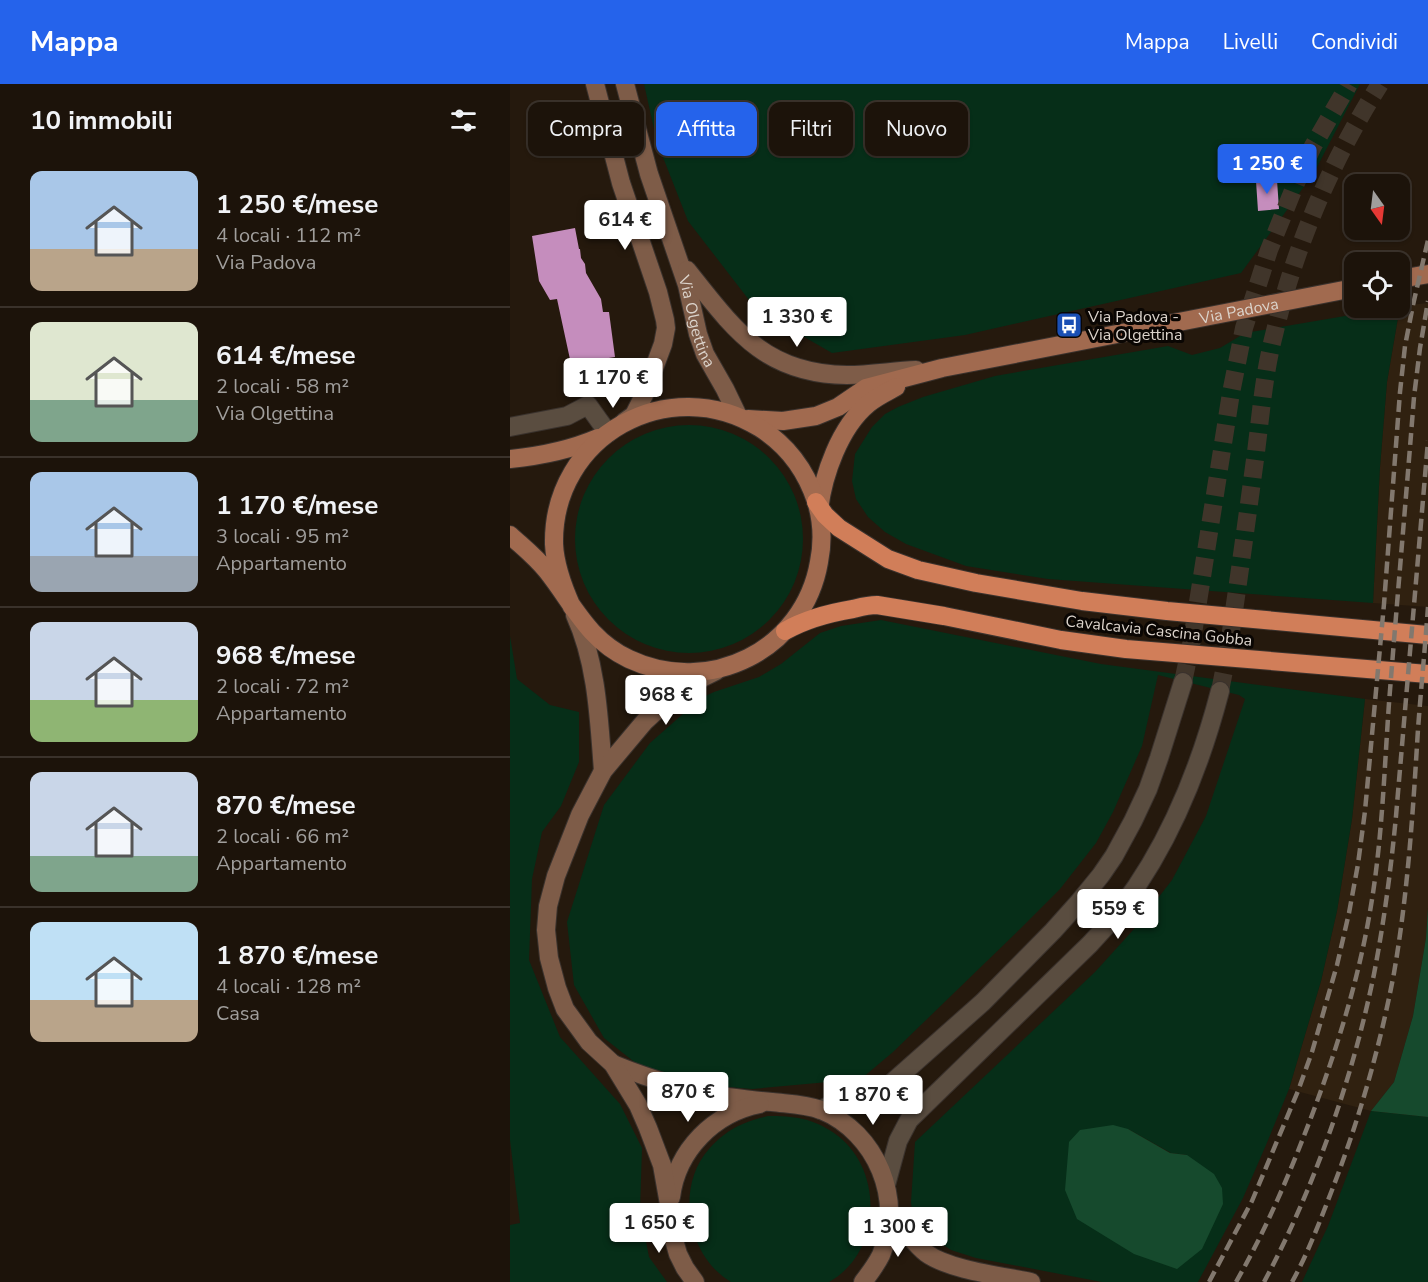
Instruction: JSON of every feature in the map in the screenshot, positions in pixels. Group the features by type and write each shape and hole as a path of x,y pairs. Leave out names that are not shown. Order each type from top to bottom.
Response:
{"highway":[{"name":"Cavalcavia Cascina Gobba","path":"818,510 838,528 888,559 918,570 976,583 1082,601 1428,635"},
{"name":"Cavalcavia Cascina Gobba","path":"785,631 803,622 829,614 866,605 877,605 1061,640 1126,649 1428,674"}],"main road":[{"name":"Via Olgettina","path":"595,84 621,183 658,292 666,328 663,344 647,389 634,415 624,422"},
{"name":"Via Olgettina","path":"625,84 646,164 690,294 700,340 738,416"},
{"path":"680,261 733,326 758,349 775,358 799,367 834,374 860,375 942,368"},
{"path":"1410,277 1428,274"},
{"name":"Via Padova","path":"738,416 783,421 816,416 838,407 866,388 942,368 1344,290"},
{"name":"Via Padova","path":"818,510 830,466 848,426 870,402 913,377"},
{"path":"603,771 598,708 592,670 584,635 563,587 555,556 555,524 559,502 578,464 591,447 624,422 656,410 672,407 706,408 738,416 768,433 782,445 803,472 810,486 818,510 821,553 813,587 796,617 771,644 738,663 680,688 645,721 603,771 580,815 556,876 548,906 546,939 551,969 565,1009 595,1049 613,1064 638,1105 648,1128 662,1164 672,1233 678,1254 695,1282"},
{"path":"510,459 555,452 580,445 608,433"},
{"path":"510,535 546,569 583,622 611,649 645,666 663,671 682,673 720,669"},
{"path":"613,1064 686,1090 727,1097 794,1103 820,1110 844,1123 866,1144 879,1164 888,1196 890,1216 886,1240 874,1268 863,1282"},
{"path":"670,1210 678,1170 700,1136 719,1120 734,1112 749,1106 774,1102"},
{"path":"890,1216 911,1240 939,1260 960,1267 1031,1282"}],"street":[{"path":"510,427 567,416 588,405 608,433"},
{"path":"820,1110 847,1098 886,1088 982,1002 1079,902 1114,856 1133,821 1148,789 1183,681"},
{"path":"886,1185 898,1141 909,1120 1090,944 1138,886 1159,851 1182,800 1204,747 1220,691"}],"shaded area":[{"path":"1428,303 1428,607 1373,603 1387,382 1398,318 1410,318 1410,305"},
{"path":"1365,699 1428,706 1426,938 1413,1016 1394,1082 1371,1111 1289,1089 1321,981 1337,911 1352,819"}],"green space":[{"path":"644,84 1360,84 1314,173 1241,273 965,335 832,353 756,309 688,221 662,156 757,156 757,102 656,102 656,138"},
{"path":"1344,316 1344,318 1398,318 1387,382 1373,603 1048,579 966,566 906,544 885,532 868,517 856,499 852,481 855,454 872,427 885,414 898,407 923,397 995,376 1168,346 1192,355 1220,348 1245,333"},
{"path":"678,425 700,425 743,438 770,458 790,485 801,517 803,539 801,561 790,593 770,620 743,640 722,648 700,653 678,653 635,640 608,620 588,593 580,572 575,550 575,528 588,485 608,458 635,438 656,430"},
{"path":"881,620 1101,664 1365,699 1352,819 1337,911 1321,981 1289,1089 1243,1198 1198,1282 1102,1282 976,1258 951,1250 927,1233 912,1210 915,1142 1095,972 1134,929 1172,880 1206,816 1245,699 1239,695 1158,675 1142,746 1113,812 1096,843 1060,889 893,1052 861,1079 752,1089 694,1084 642,1068 604,1038 574,985 567,922 604,805 650,743 701,698 759,677 781,664 820,633 841,626","holes":["1128,1129 1171,1153 1187,1155 1065,1190"]},
{"path":"510,636 517,679 550,705 579,712 579,762 561,806 542,832 532,879 529,960 560,1037 620,1104 642,1148 640,1210 649,1257 667,1282 510,1282 510,1225 520,1223 510,1140"},
{"path":"1428,908 1428,1117 1371,1111 1394,1082 1413,1016 1426,938"},
{"path":"1371,1111 1428,1117 1428,1282 1302,1282 1328,1226"},
{"path":"768,1116 802,1119 826,1128 850,1148 862,1166 869,1187 870,1209 867,1231 860,1251 847,1268 829,1282 731,1282 704,1256 696,1239 689,1201 698,1165 709,1149 729,1131"},
{"path":"1113,1125 1128,1129 1170,1153 1187,1155 1214,1174 1222,1188 1223,1204 1202,1249 1177,1269 1134,1254 1077,1219 1065,1190 1069,1142 1080,1130"}],"building":[{"path":"1277,180 1279,209 1258,211 1256,181"},
{"path":"575,228 586,273 601,299 603,312 609,312 615,357 571,364 557,299 550,300 539,281 532,236"}],"tunnel":[{"path":"1183,682 1244,328 1269,250 1296,183 1313,146 1349,84"},
{"path":"1220,691 1228,651 1265,378 1283,302 1304,237 1330,174 1380,84"}],"railway":[{"path":"1209,1282 1252,1201 1298,1091 1312,1052 1337,965 1349,913 1365,811 1405,346 1428,240"},
{"path":"1236,1282 1277,1200 1312,1115 1345,1018 1364,942 1380,837 1414,397 1428,301"},
{"path":"1264,1282 1299,1209 1330,1132 1355,1053 1374,974 1394,836 1428,441"},
{"path":"1292,1282 1318,1225 1351,1137 1368,1083 1394,973 1412,821 1428,607"}],"place":[{"name":"Via Padova - Via Olgettina","path":"1069,325"}]}
